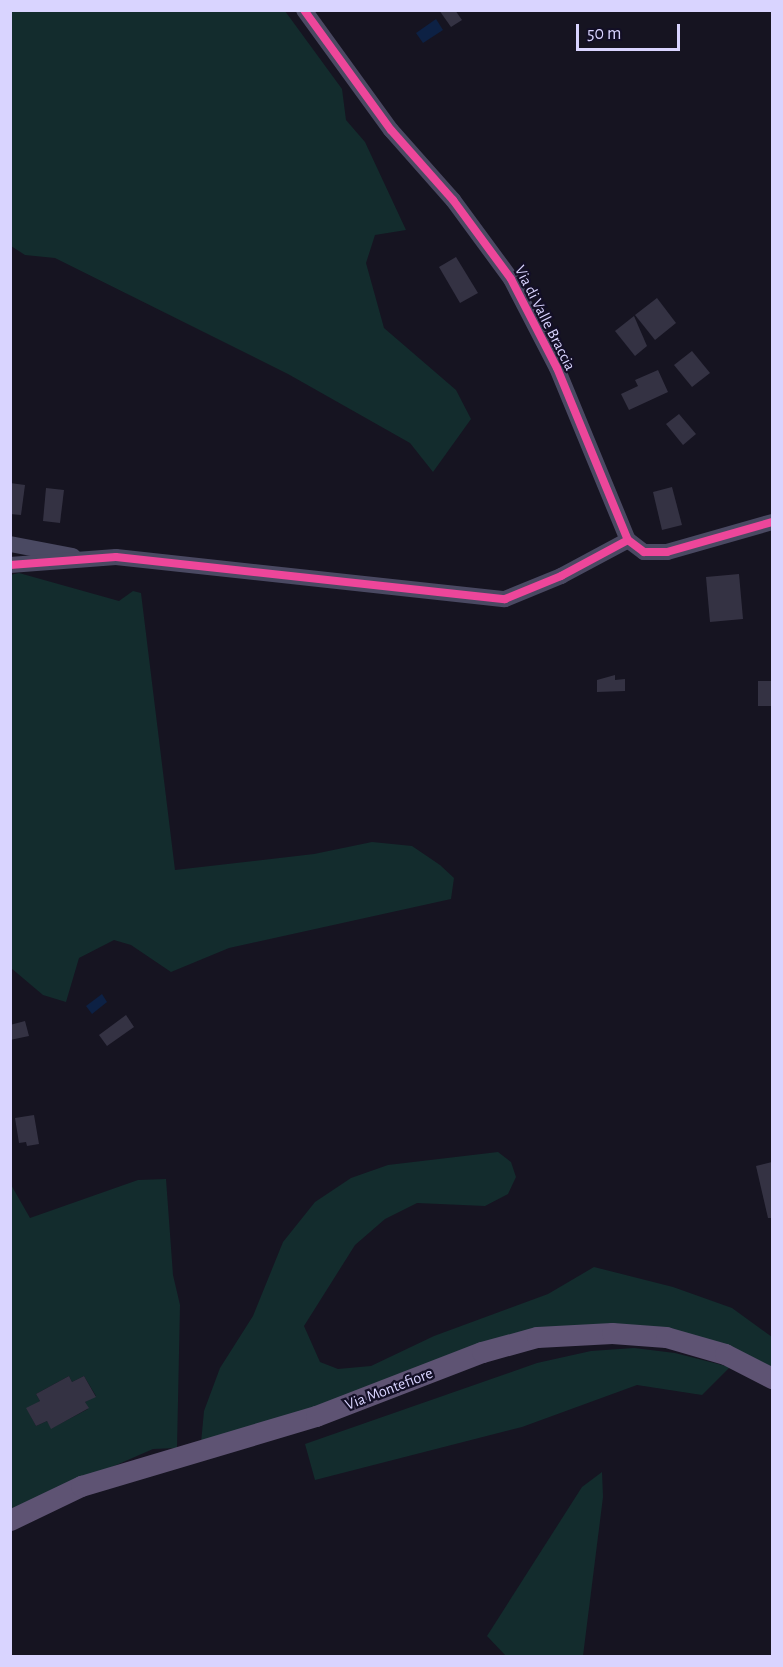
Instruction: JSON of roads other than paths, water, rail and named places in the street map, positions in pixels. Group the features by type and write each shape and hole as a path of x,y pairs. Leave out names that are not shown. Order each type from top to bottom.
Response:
{"main road":[{"name":"Via Montefiore","path":"10,1520 81,1486 316,1416 473,1355 537,1338 612,1333 666,1337 725,1354 772,1378"}],"street":[{"name":"Via di Valle Braccia","path":"304,10 391,130 453,200 511,279 562,378 628,540"},
{"path":"10,565 109,557 223,566 510,598 561,576 628,540 644,552 667,552 772,522"},
{"path":"10,544 82,560"}],"water":[{"path":"436,19 443,30 423,43 416,33"},
{"path":"102,994 107,1002 92,1014 86,1006"}]}
